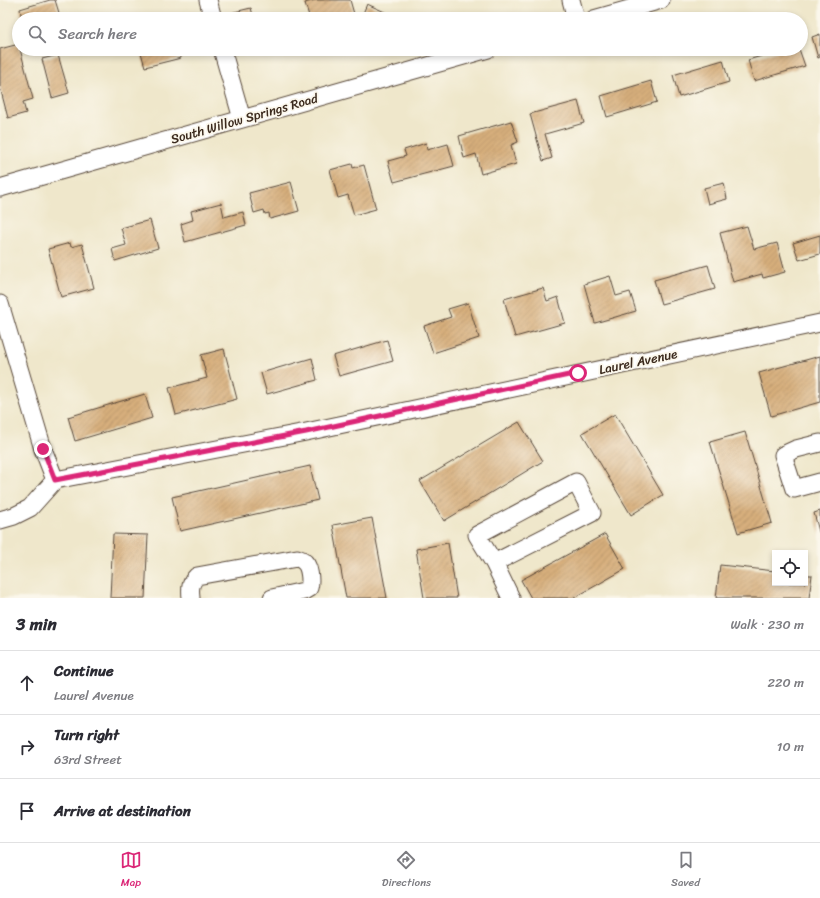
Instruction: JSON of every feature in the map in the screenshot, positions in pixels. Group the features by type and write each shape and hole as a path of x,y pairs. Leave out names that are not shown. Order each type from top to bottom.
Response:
{"street":[{"path":"208,0 212,12"},
{"path":"571,0 574,12"},
{"path":"618,12 660,0"},
{"path":"224,56 242,119"},
{"name":"South Willow Springs Road","path":"0,188 463,56"},
{"path":"0,304 43,449 55,480 30,508 14,516 0,520"},
{"name":"Laurel Avenue","path":"55,480 306,432 820,323"},
{"path":"820,443 796,449 783,455 794,489 820,482"},
{"path":"494,563 592,513 576,482 477,535 494,563 511,598"},
{"path":"192,598 190,586 192,580 197,576 298,558 304,561 307,565 310,583 309,588 304,591 272,598"}],"building":[{"path":"50,0 55,0 59,12 21,12 20,9"},
{"path":"315,0 350,0 353,12 308,12 305,3"},
{"path":"367,4 385,12 364,12"},
{"path":"251,8 252,12 234,12"},
{"path":"820,34 820,57 818,58 812,37"},
{"path":"12,46 12,56 22,56 33,99 23,102 26,113 8,118 0,87 0,49"},
{"path":"58,56 69,93 52,98 42,59"},
{"path":"142,56 181,56 181,58 145,67"},
{"path":"761,56 801,56 805,66 754,81 748,60"},
{"path":"723,60 729,82 679,97 673,75"},
{"path":"651,81 657,102 607,117 601,96"},
{"path":"578,101 584,123 545,134 552,158 543,161 530,114"},
{"path":"511,121 518,142 511,145 516,164 481,174 476,154 464,158 459,136"},
{"path":"426,143 427,150 448,144 454,166 394,182 388,161 406,156 404,150"},
{"path":"352,164 353,168 364,165 376,209 354,215 348,195 338,198 330,170"},
{"path":"291,182 299,211 270,219 269,213 265,214 264,210 254,213 249,193"},
{"path":"724,183 727,199 708,204 704,188"},
{"path":"221,203 224,217 243,212 246,225 185,242 181,224 193,220 191,211"},
{"path":"150,220 158,248 115,261 112,249 126,245 121,228"},
{"path":"747,226 754,249 777,243 785,272 763,278 762,274 733,282 720,233"},
{"path":"820,235 820,254 799,260 793,243"},
{"path":"70,243 71,247 82,244 94,288 61,297 48,249"},
{"path":"708,265 715,289 661,304 654,280"},
{"path":"610,276 616,296 630,292 636,311 595,323 584,284"},
{"path":"543,288 547,301 558,297 565,323 515,337 504,299"},
{"path":"468,303 479,338 433,353 424,326 451,317 448,309"},
{"path":"387,340 393,361 339,376 333,356"},
{"path":"224,349 237,399 176,415 169,388 207,378 201,355"},
{"path":"820,356 820,402 771,416 759,373"},
{"path":"312,358 317,380 267,394 261,373"},
{"path":"145,394 152,418 75,441 68,417"},
{"path":"615,414 663,495 631,515 582,433"},
{"path":"519,422 543,461 444,521 420,481"},
{"path":"745,432 772,523 738,533 710,442"},
{"path":"310,466 318,500 180,531 172,497"},
{"path":"820,511 820,535 814,513"},
{"path":"372,518 387,598 346,598 333,525"},
{"path":"113,534 148,535 145,598 110,598"},
{"path":"605,534 625,569 574,598 531,598 521,580"},
{"path":"448,543 457,598 424,598 416,549"},
{"path":"720,565 772,571 772,586 808,586 808,575 812,575 809,598 716,598"}],"route":[{"path":"43,449 55,480 306,432 578,373"}]}
